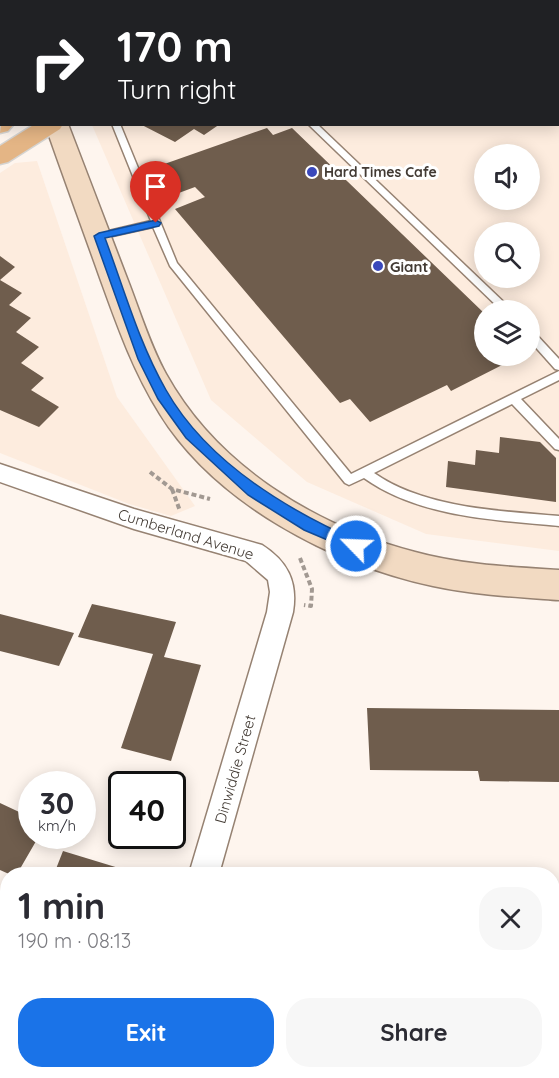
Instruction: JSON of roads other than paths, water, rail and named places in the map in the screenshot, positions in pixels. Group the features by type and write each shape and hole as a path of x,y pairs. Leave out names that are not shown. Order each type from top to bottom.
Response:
{"main road":[{"path":"0,156 51,126"}],"street":[{"path":"55,126 99,236 144,359 163,395 190,434 253,492 309,525 356,546 416,567 486,579 559,585"},
{"name":"Cumberland Avenue","path":"0,474 145,522 253,552 267,561 281,581 284,596 266,663"},
{"name":"Dinwiddie Street","path":"206,867 266,663"}],"lane":[{"path":"117,126 172,264 349,480 559,375"},
{"path":"314,126 497,300"},
{"path":"99,236 156,223"},
{"path":"540,346 559,366"},
{"path":"513,398 559,446"},
{"path":"365,472 382,486 407,498 441,506 559,521"}],"place":[{"name":"Hard Times Cafe","path":"312,172"},
{"name":"Giant","path":"378,266"}]}
